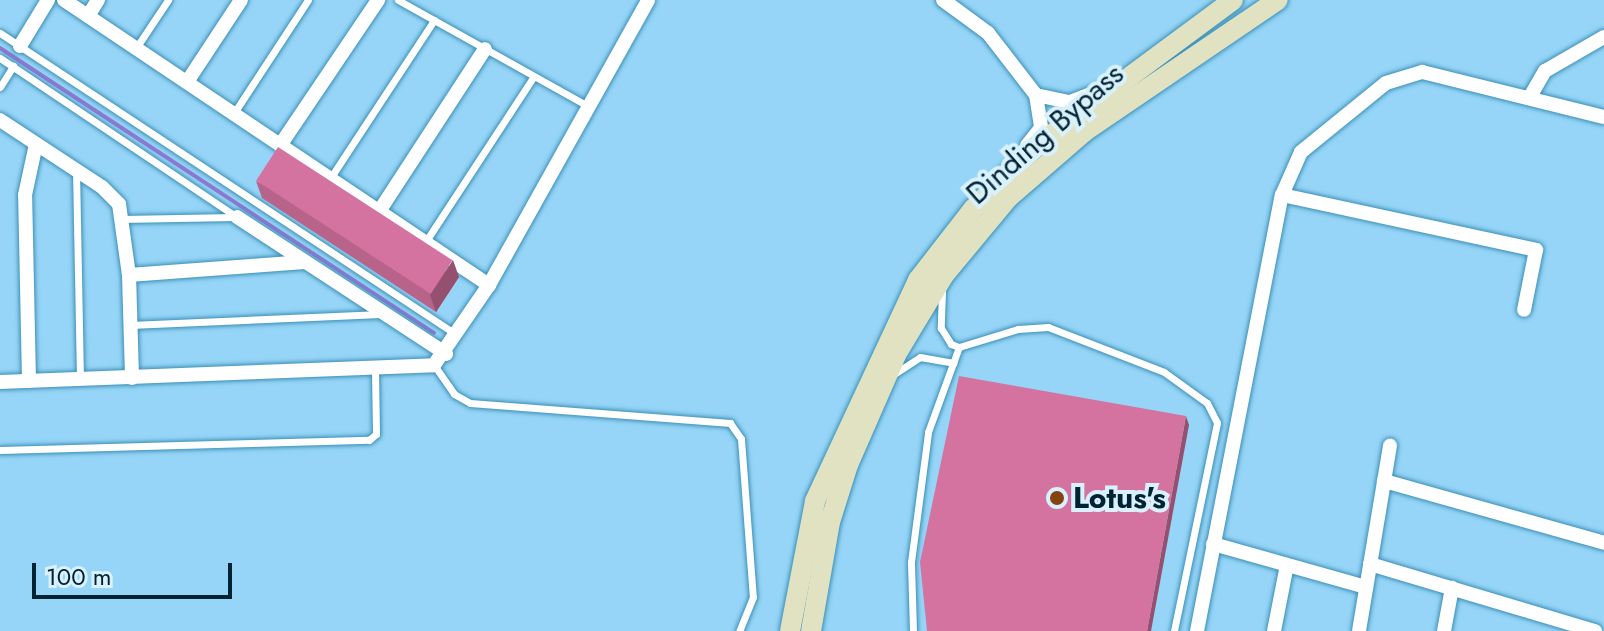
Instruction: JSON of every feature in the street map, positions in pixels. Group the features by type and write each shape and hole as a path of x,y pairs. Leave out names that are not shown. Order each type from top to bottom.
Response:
{"main road":[{"name":"Dinding Bypass","path":"790,631 815,501 838,444 918,280 973,209 1036,146 1115,84 1233,0"},
{"name":"Dinding Bypass","path":"811,631 830,522 883,383 944,275 1008,198 1085,131 1278,0"}],"street":[{"path":"20,46 48,0"},
{"path":"64,0 234,113 281,151 331,177 489,285"},
{"path":"88,16 98,0"},
{"path":"187,82 241,0"},
{"path":"281,151 378,0"},
{"path":"0,382 375,370 434,365 459,336 489,285 591,108 648,0"},
{"path":"943,0 988,33 1036,95 1041,128 973,209"},
{"path":"1531,95 1545,71 1604,37"},
{"path":"380,210 485,49"},
{"path":"1197,631 1221,494 1282,195 1301,152 1386,83 1422,72 1601,113"},
{"path":"1036,95 1070,102 1115,84"},
{"path":"0,120 112,195 121,219 129,275 132,378"},
{"path":"29,381 25,195 36,144"},
{"path":"1282,195 1536,250 1524,310"},
{"path":"237,217 446,354"},
{"path":"129,275 305,262"},
{"path":"1359,631 1390,446"},
{"path":"1384,481 1604,543"},
{"path":"1213,544 1366,587"},
{"path":"1370,564 1595,631"},
{"path":"1274,631 1287,565"},
{"path":"1444,631 1452,588"}],"lane":[{"path":"136,48 168,0"},
{"path":"234,113 308,0"},
{"path":"398,0 591,108"},
{"path":"331,177 434,20"},
{"path":"0,33 459,336"},
{"path":"0,58 237,217"},
{"path":"0,87 13,66"},
{"path":"426,241 534,76"},
{"path":"76,170 80,379"},
{"path":"251,199 260,186"},
{"path":"121,219 237,217"},
{"path":"944,275 941,328 951,344 959,347 1018,329 1048,327 1164,372 1207,403 1217,423 1174,631"},
{"path":"130,325 384,314"},
{"path":"913,631 911,562 928,432 959,347"},
{"path":"883,383 920,357 953,363"},
{"path":"434,365 454,394 470,403 719,419 738,429 753,597 739,631"},
{"path":"0,450 369,440 376,434 375,370"},
{"path":"1204,490 1221,494"}],"building":[{"path":"278,147 452,260 431,294 256,181"},
{"name":"Lotus's","path":"959,376 1186,416 1147,631 927,631 920,562"}],"waterway":[{"path":"0,48 434,333"}],"place":[{"name":"Lotus's","path":"1057,498"}]}
